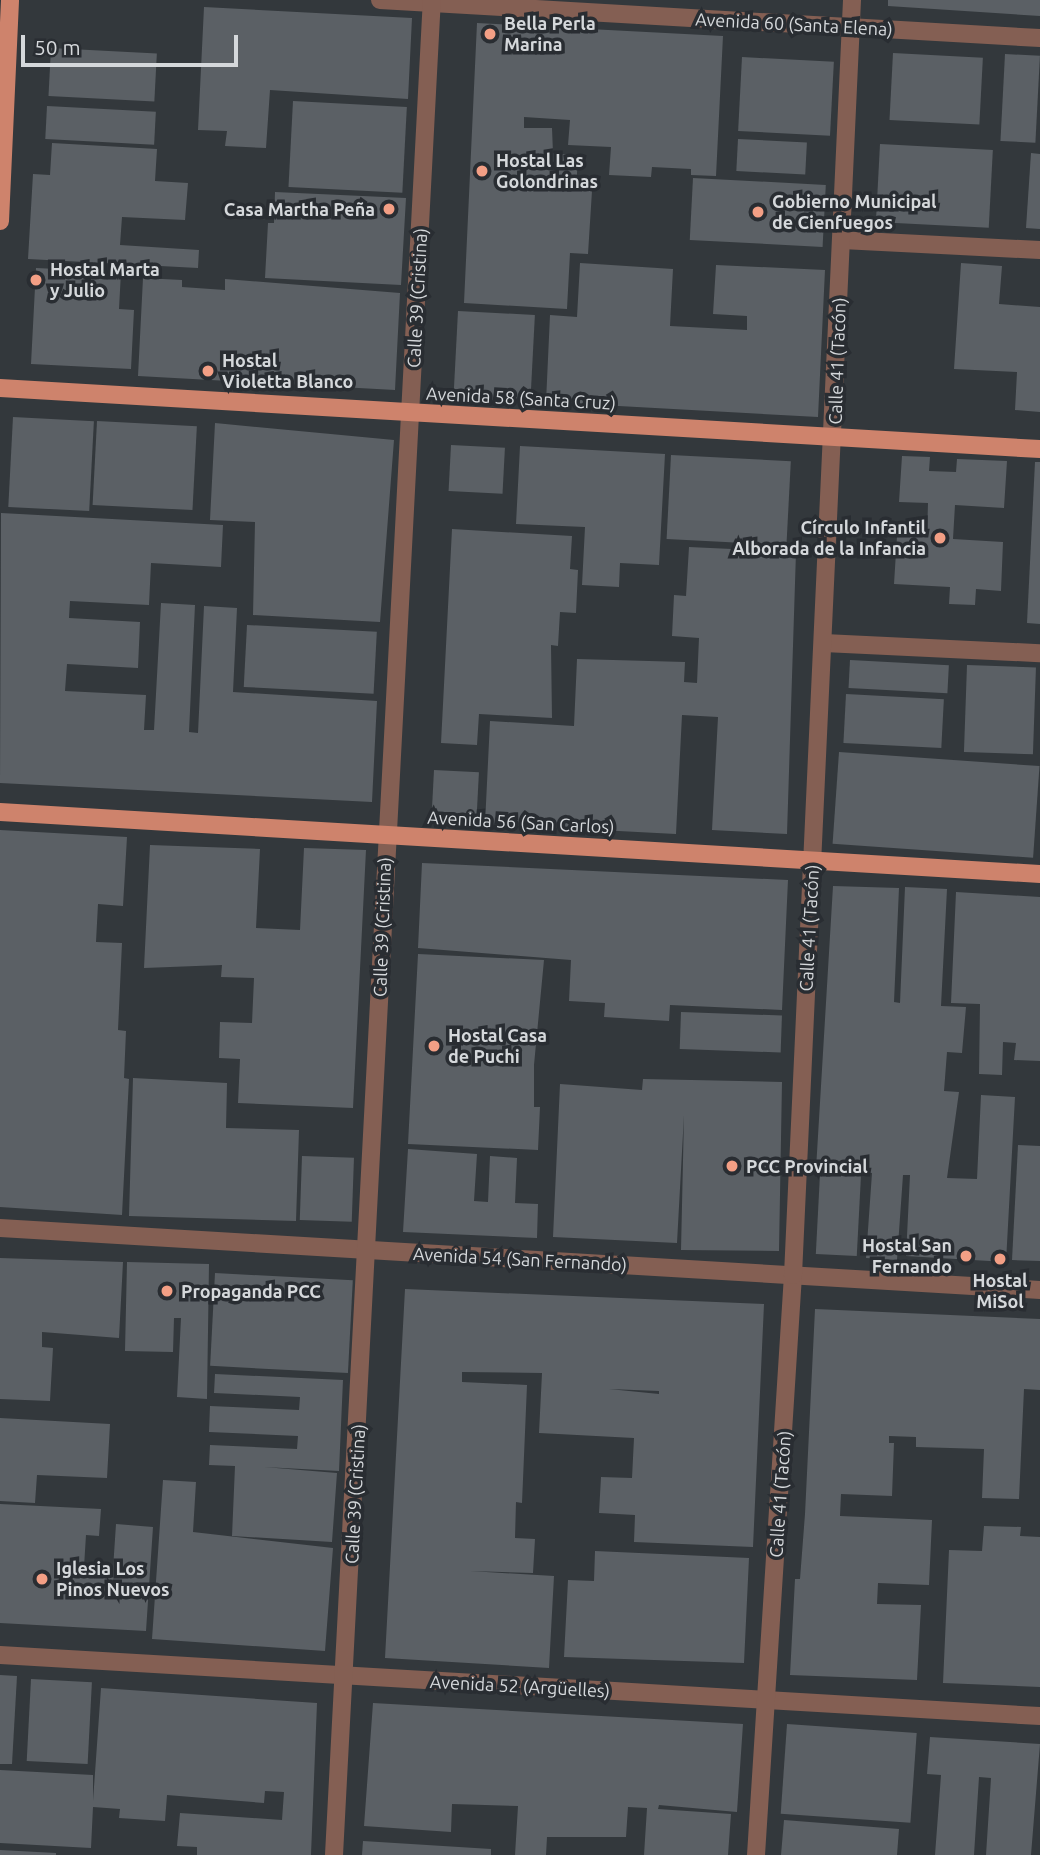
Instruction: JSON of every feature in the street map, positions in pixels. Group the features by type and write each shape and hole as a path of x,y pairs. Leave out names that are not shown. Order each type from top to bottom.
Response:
{"main road":[{"path":"0,221 10,0"},
{"name":"Avenida 58 (Santa Cruz)","path":"0,388 1040,449"},
{"name":"Avenida 56 (San Carlos)","path":"0,812 1040,874"}],"street":[{"name":"Avenida 60 (Santa Elena)","path":"380,0 1040,38"},
{"name":"Calle 41 (Tacón)","path":"756,1855 793,1275 834,437 852,0"},
{"name":"Calle 39 (Cristina)","path":"334,1855 369,1250 386,835 411,412 431,1"},
{"path":"842,240 1040,250"},
{"path":"824,643 1040,653"},
{"name":"Avenida 54 (San Fernando)","path":"0,1228 1040,1290"},
{"name":"Avenida 52 (Argüelles)","path":"0,1655 1040,1716"}],"building":[{"path":"888,0 1040,0 1040,16 888,6"},
{"path":"204,7 412,18 408,99 270,90 266,148 225,146 227,131 198,130"},
{"path":"477,23 723,36 716,176 691,175 691,169 652,167 651,177 609,175 611,147 568,145 570,120 524,117 524,128 552,128 553,153 578,156 576,190 592,191 588,254 570,253 567,309 464,303"},
{"path":"51,48 157,54 154,101 48,96"},
{"path":"893,53 983,58 979,125 889,120"},
{"path":"1005,54 1040,56 1035,143 1000,141"},
{"path":"742,57 834,62 830,136 738,131"},
{"path":"293,101 407,107 402,193 288,187"},
{"path":"47,106 156,112 154,145 45,139"},
{"path":"738,139 807,143 805,175 736,171"},
{"path":"52,143 157,149 155,181 188,183 185,220 122,217 120,245 199,250 198,268 28,259 33,174 50,175"},
{"path":"880,144 993,150 989,228 876,222"},
{"path":"1031,153 1040,154 1040,229 1026,228"},
{"name":"Gobierno Municipal de Cienfuegos","path":"693,178 826,185 823,247 690,240"},
{"path":"275,192 406,198 401,285 265,278 268,223 274,223"},
{"path":"580,263 673,269 670,326 747,330 747,316 713,314 716,265 825,270 818,417 546,402 550,315 577,317"},
{"path":"961,263 1002,266 999,304 1040,307 1040,412 1015,410 1017,372 954,369"},
{"path":"36,268 121,272 119,309 134,310 131,369 31,364"},
{"path":"143,278 182,280 182,287 225,290 225,279 400,293 395,390 138,376"},
{"path":"458,311 535,315 530,402 453,398"},
{"path":"13,417 94,421 89,511 8,507"},
{"path":"97,421 197,426 192,510 93,505"},
{"path":"215,423 394,440 380,622 253,615 255,522 210,520"},
{"path":"451,445 505,448 503,494 449,491"},
{"path":"520,446 665,454 659,565 620,563 619,587 582,585 585,527 516,524"},
{"path":"671,455 791,461 786,545 667,539"},
{"path":"902,456 930,457 929,471 956,472 957,459 1007,461 1004,508 955,505 953,539 1003,542 1001,591 976,589 975,605 949,604 950,587 894,584 897,536 927,537 928,503 899,502"},
{"path":"1035,462 1040,462 1040,624 1027,623"},
{"path":"1,513 223,525 221,567 151,563 149,605 70,601 69,618 140,622 138,668 67,664 65,691 146,695 144,730 154,730 161,603 195,605 189,732 198,733 204,606 237,608 233,692 377,701 372,802 0,783"},
{"path":"452,529 572,536 570,569 578,570 576,613 560,612 558,646 551,645 552,718 479,714 477,745 441,743"},
{"path":"689,547 796,552 787,834 712,830 718,717 682,715 676,834 485,824 490,721 574,726 577,659 685,662 684,682 697,683 699,638 672,636 674,595 686,596"},
{"path":"247,625 377,632 374,694 244,687"},
{"path":"850,660 949,665 947,693 849,688"},
{"path":"967,665 1036,667 1033,754 964,752"},
{"path":"846,694 944,699 941,748 843,743"},
{"path":"839,752 1040,766 1033,858 833,844"},
{"path":"434,770 479,772 476,826 431,824"},
{"path":"0,830 127,837 123,906 98,904 96,942 122,943 118,1030 126,1031 124,1078 129,1079 122,1215 0,1207"},
{"path":"150,845 260,849 256,928 300,930 304,848 366,850 353,1108 238,1103 240,1059 219,1058 220,1022 252,1023 254,978 221,977 222,965 144,968"},
{"path":"422,863 788,880 782,1010 670,1005 669,1021 604,1017 605,1003 569,1001 571,960 418,948"},
{"path":"833,886 899,888 894,1002 900,1003 905,887 947,889 941,1006 966,1007 962,1053 947,1052 944,1091 959,1092 947,1178 977,1179 981,1095 1015,1097 1006,1262 906,1256 910,1175 903,1175 897,1260 866,1258 872,1173 816,1169"},
{"path":"956,892 1040,897 1040,1061 1014,1060 1016,1043 1003,1042 1002,1075 979,1074 980,1004 951,1003"},
{"path":"418,954 544,960 534,1065 534,1107 540,1107 538,1150 408,1144"},
{"path":"681,1012 782,1016 781,1053 680,1049"},
{"path":"133,1078 227,1083 226,1128 299,1130 296,1221 129,1216"},
{"path":"643,1079 782,1082 779,1251 681,1250 684,1115 677,1243 553,1237 560,1084 642,1090"},
{"path":"1018,1145 1040,1146 1040,1261 1012,1260"},
{"path":"408,1149 477,1154 474,1201 488,1202 490,1156 517,1158 515,1203 538,1204 537,1238 403,1232"},
{"path":"302,1156 354,1158 352,1222 300,1220"},
{"path":"820,1174 861,1176 857,1256 816,1254"},
{"path":"0,1258 123,1262 119,1338 42,1332 42,1347 53,1348 50,1401 0,1399"},
{"name":"Propaganda PCC","path":"127,1262 209,1264 207,1399 177,1397 181,1318 174,1318 173,1352 125,1351"},
{"path":"215,1273 353,1280 348,1373 210,1366"},
{"path":"405,1289 764,1304 753,1547 634,1542 635,1515 599,1513 601,1477 632,1478 634,1438 539,1433 542,1373 462,1372 462,1382 527,1385 522,1503 516,1502 515,1538 535,1539 533,1573 470,1571 554,1576 549,1668 385,1658","holes":["609,1389 659,1391 659,1394"]},
{"path":"815,1309 1040,1319 1040,1390 1024,1389 1019,1499 982,1498 984,1449 916,1447 916,1437 889,1436 889,1443 894,1443 892,1496 841,1494 840,1516 932,1520 929,1585 878,1583 877,1604 921,1605 917,1680 790,1675 795,1579 800,1579 805,1514"},
{"path":"215,1374 343,1380 339,1471 264,1467 337,1473 332,1542 232,1536 235,1466 209,1465 210,1445 297,1449 298,1436 209,1432 210,1406 299,1410 300,1397 214,1393"},
{"path":"0,1418 110,1424 107,1478 37,1475 35,1503 0,1501"},
{"path":"163,1480 196,1482 193,1532 333,1548 325,1651 152,1639"},
{"path":"0,1504 101,1509 99,1536 86,1535 84,1567 113,1569 116,1524 153,1527 146,1631 0,1623"},
{"path":"984,1526 1021,1527 1020,1536 1040,1537 1040,1687 943,1683 949,1550 982,1551"},
{"path":"595,1551 749,1558 744,1663 564,1657 568,1580 594,1581"},
{"path":"0,1675 17,1676 12,1764 0,1764"},
{"path":"31,1679 92,1682 88,1764 27,1761"},
{"path":"101,1688 317,1703 311,1855 197,1855 197,1847 177,1846 180,1813 282,1820 284,1792 265,1791 264,1803 167,1795 165,1821 119,1818 120,1809 93,1807 91,1848 0,1843 0,1770 93,1775 93,1801"},
{"path":"373,1703 743,1724 737,1812 659,1805 658,1809 731,1814 728,1855 644,1855 647,1808 628,1807 626,1837 547,1837 546,1855 515,1855 518,1806 452,1804 451,1832 364,1826"},
{"path":"787,1724 917,1733 910,1823 781,1814"},
{"path":"930,1737 1040,1744 1031,1855 986,1855 991,1778 979,1777 974,1855 935,1855 941,1775 927,1774"},
{"path":"784,1820 899,1829 897,1855 781,1855"},
{"path":"363,1841 491,1849 491,1855 362,1855"},
{"path":"0,1850 56,1853 56,1855 0,1855"}],"place":[{"name":"Bella Perla Marina","path":"490,34"},
{"name":"Hostal Las Golondrinas","path":"482,171"},
{"name":"Casa Martha Peña","path":"389,209"},
{"name":"Gobierno Municipal de Cienfuegos","path":"758,212"},
{"name":"Hostal Marta y Julio","path":"36,280"},
{"name":"Hostal Violetta Blanco","path":"208,371"},
{"name":"Círculo Infantil Alborada de la Infancia","path":"940,538"},
{"name":"Hostal Casa de Puchi","path":"434,1046"},
{"name":"PCC Provincial","path":"732,1166"},
{"name":"Hostal San Fernando","path":"966,1256"},
{"name":"Hostal MiSol","path":"1000,1259"},
{"name":"Propaganda PCC","path":"167,1291"},
{"name":"Iglesia Los Pinos Nuevos","path":"42,1579"}]}
